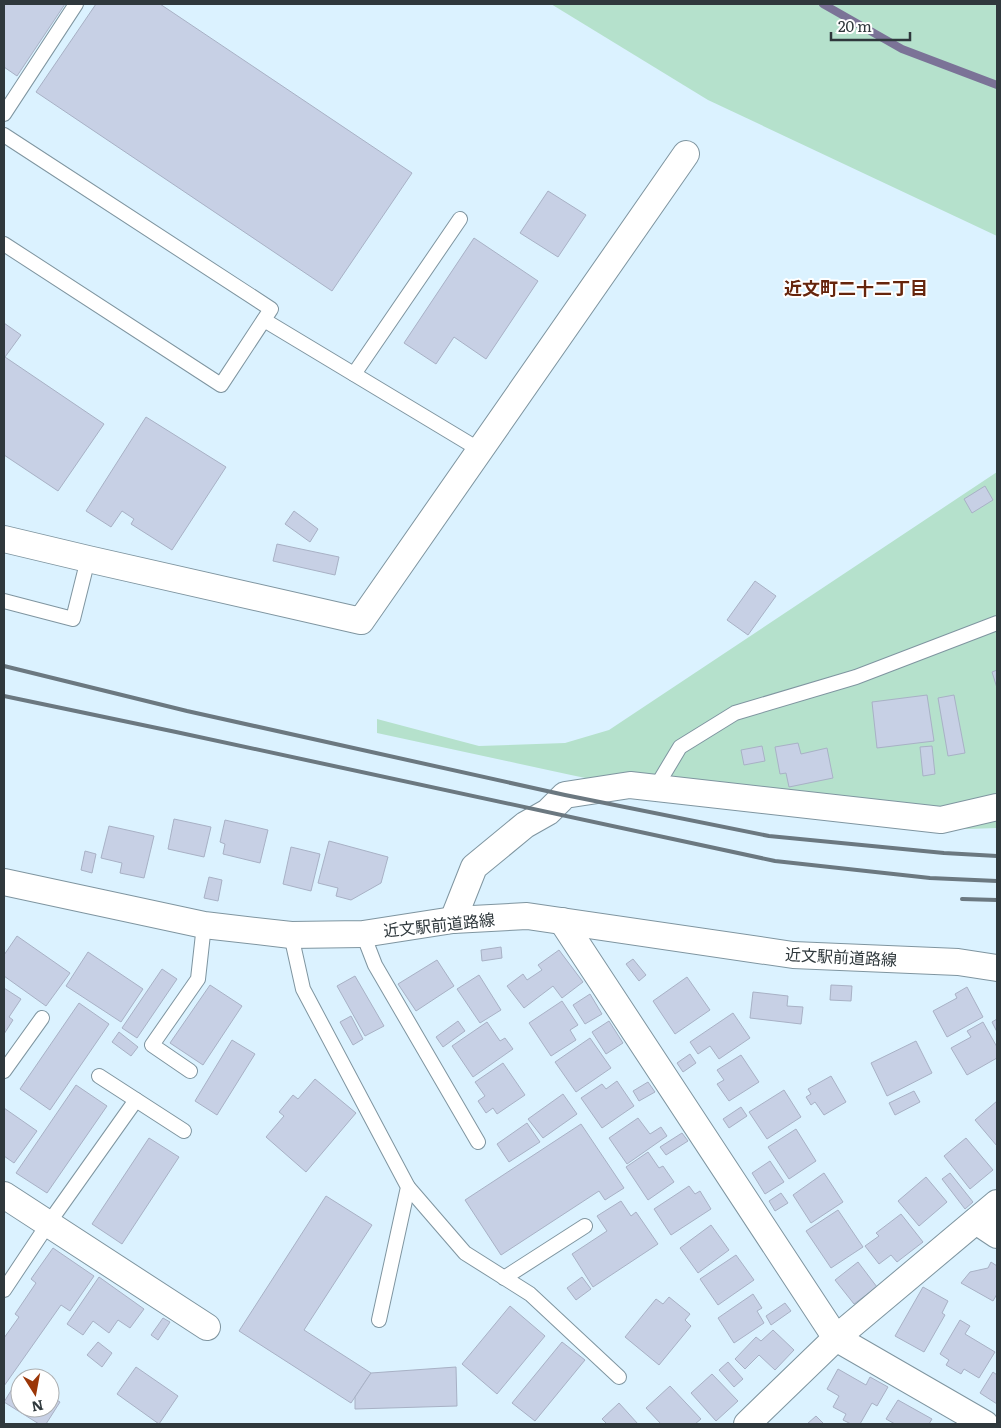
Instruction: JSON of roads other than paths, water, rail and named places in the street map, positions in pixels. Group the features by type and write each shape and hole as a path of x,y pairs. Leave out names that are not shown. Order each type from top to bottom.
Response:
{"street":[{"path":"4,538 360,621 686,154"},
{"path":"453,920 474,867 525,825 548,812 565,794 630,785 940,820 997,807"},
{"name":"近文駅前道路線","path":"4,882 204,925 291,936 363,934 453,920 527,916 793,956 958,962 997,968"},
{"path":"562,921 836,1338 985,1424"},
{"path":"4,1195 207,1328"},
{"path":"747,1424 836,1338 986,1228 997,1203"}],"lane":[{"path":"4,114 76,4"},
{"path":"4,135 271,309 221,385 4,244"},
{"path":"354,374 460,219"},
{"path":"264,320 480,450"},
{"path":"4,601 73,619 88,559"},
{"path":"656,788 680,747 735,713 856,677 997,623"},
{"path":"190,1071 152,1045 198,979 204,925"},
{"path":"363,934 375,965 478,1142"},
{"path":"291,936 303,989 408,1187 465,1253 530,1294 619,1377"},
{"path":"4,1071 42,1018"},
{"path":"99,1076 184,1131"},
{"path":"4,1290 48,1224 136,1100"},
{"path":"379,1320 408,1187"},
{"path":"504,1278 585,1226"}],"waterway":[{"path":"823,4 902,49 997,85"}],"railway":[{"path":"4,666 187,711 565,795 769,836 944,853 997,856"},
{"path":"4,696 775,861 930,878 997,881"},
{"path":"962,899 997,900"}],"district":[{"name":"近文町二十二丁目","path":"856,289"}]}
